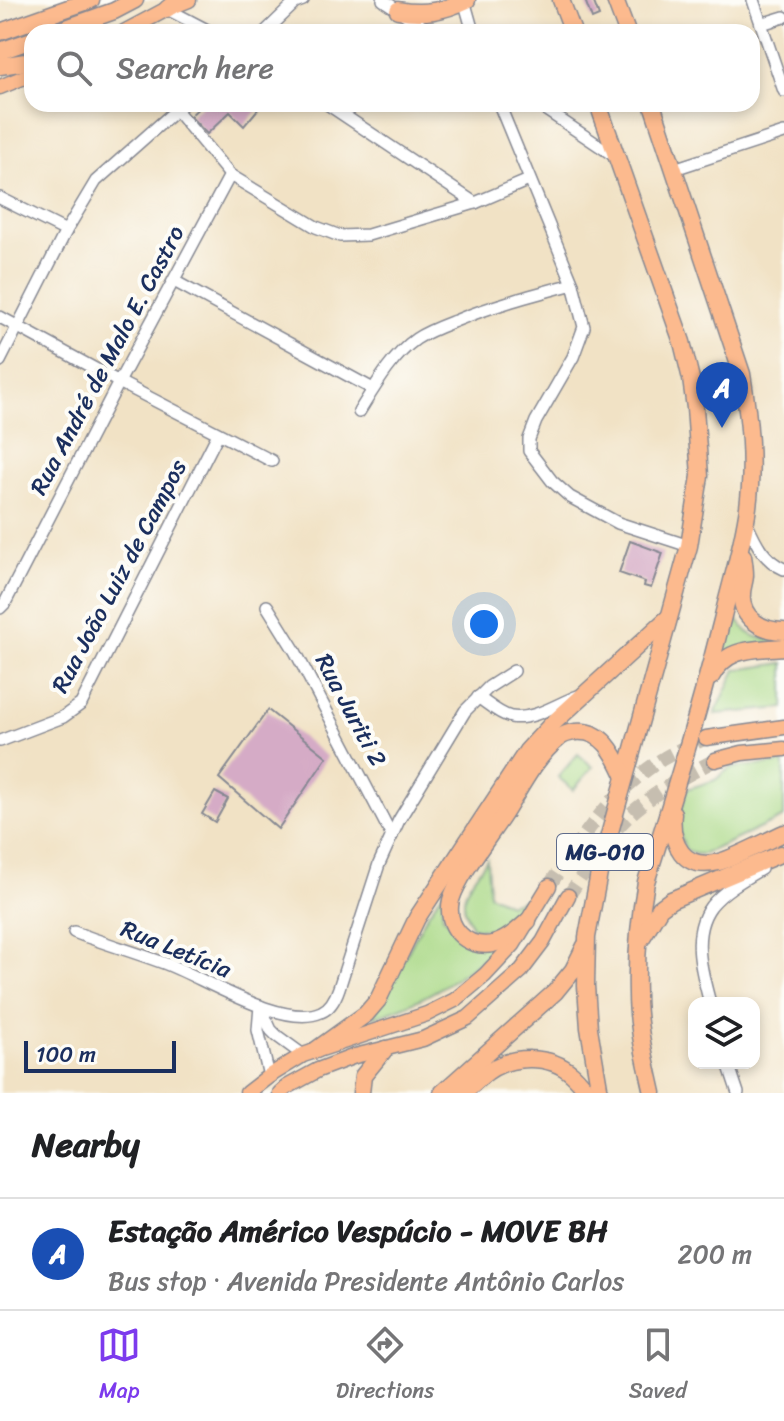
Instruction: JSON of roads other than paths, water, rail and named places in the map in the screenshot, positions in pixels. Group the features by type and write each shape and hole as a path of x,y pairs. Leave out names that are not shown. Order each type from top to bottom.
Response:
{"highway":[{"path":"0,29 91,0"},
{"path":"77,24 135,0"},
{"path":"398,10 434,12 465,0"},
{"path":"561,0 570,24"},
{"path":"615,0 624,24"},
{"path":"0,51 24,43"},
{"path":"0,66 24,62"},
{"name":"MG-010","path":"600,1093 589,1028 586,945 600,868 689,546 700,476 697,423 682,342 601,112"},
{"name":"MG-010","path":"653,1093 637,997 641,912 646,882 705,689 742,546 751,460 742,374 655,112"},
{"path":"742,546 746,576 742,594 745,610 756,624 784,631"},
{"path":"310,1052 366,1014 378,1000 417,918 527,751 550,726 670,617"},
{"path":"705,689 714,671 733,654 784,647"},
{"path":"528,921 507,938 482,945 461,936 453,928 450,916 452,899 466,871 541,757 560,736 571,732 592,733 610,747 625,777"},
{"path":"673,798 675,841 681,853 696,862 720,862 784,833"},
{"path":"638,944 660,908 671,900 782,853"},
{"path":"442,1093 555,992 573,970 586,945"},
{"path":"361,1093 363,1076 385,1049"},
{"path":"463,1093 489,1070 531,1059 551,1062 571,1072 589,1093"}],"main road":[{"path":"139,24 189,0"},
{"path":"0,87 24,77"},
{"path":"706,738 784,727"},
{"path":"715,760 742,753 784,749"},
{"path":"247,1093 310,1052 427,1014 455,1000 485,975 513,945 549,886"},
{"path":"280,1093 318,1070 355,1056 423,1039 468,1018 521,971 543,942 568,896"}],"street":[{"path":"273,24 295,3 303,0"},
{"path":"383,0 419,24"},
{"path":"465,0 471,24"},
{"path":"753,0 784,91"},
{"path":"173,5 200,24"},
{"path":"761,24 784,17"},
{"path":"0,361 66,231 96,181 174,112"},
{"path":"184,112 230,175 316,227 340,236 368,235 475,203 529,180"},
{"path":"339,112 475,203"},
{"path":"502,112 573,284 584,327 573,357 536,421 529,439 529,451 552,481 570,497 618,523 689,546"},
{"path":"549,112 618,159"},
{"path":"674,169 784,133"},
{"name":"Rua André de Malo E. Castro","path":"0,608 230,175"},
{"path":"0,198 66,231"},
{"path":"174,281 373,389"},
{"path":"359,412 373,389 416,340 477,312 573,284"},
{"path":"0,317 272,461"},
{"name":"Rua João Luiz de Campos","path":"0,741 63,717 81,704 218,434"},
{"path":"745,520 758,548 784,569"},
{"name":"Rua Juriti 2","path":"267,606 295,651 392,836"},
{"path":"392,836 465,711 489,687 514,671"},
{"path":"478,697 505,714 521,717 586,693"},
{"name":"Rua Letícia","path":"74,932 171,966 260,1006 293,1014 319,1013 329,1005 339,988 379,864 392,836"},
{"path":"709,997 698,940 701,925 711,906 736,884 782,853"},
{"path":"260,1006 271,1030 288,1046 310,1052"},
{"path":"260,1006 258,1030 269,1076"},
{"path":"730,1069 738,1093"}],"tunnel":[{"path":"549,886 585,833 612,801 661,760 706,738"},
{"path":"568,896 607,840 634,811 683,777 715,760"}],"place":[{"name":"Estação Américo Vespúcio - MOVE BH","path":"722,428"}]}
